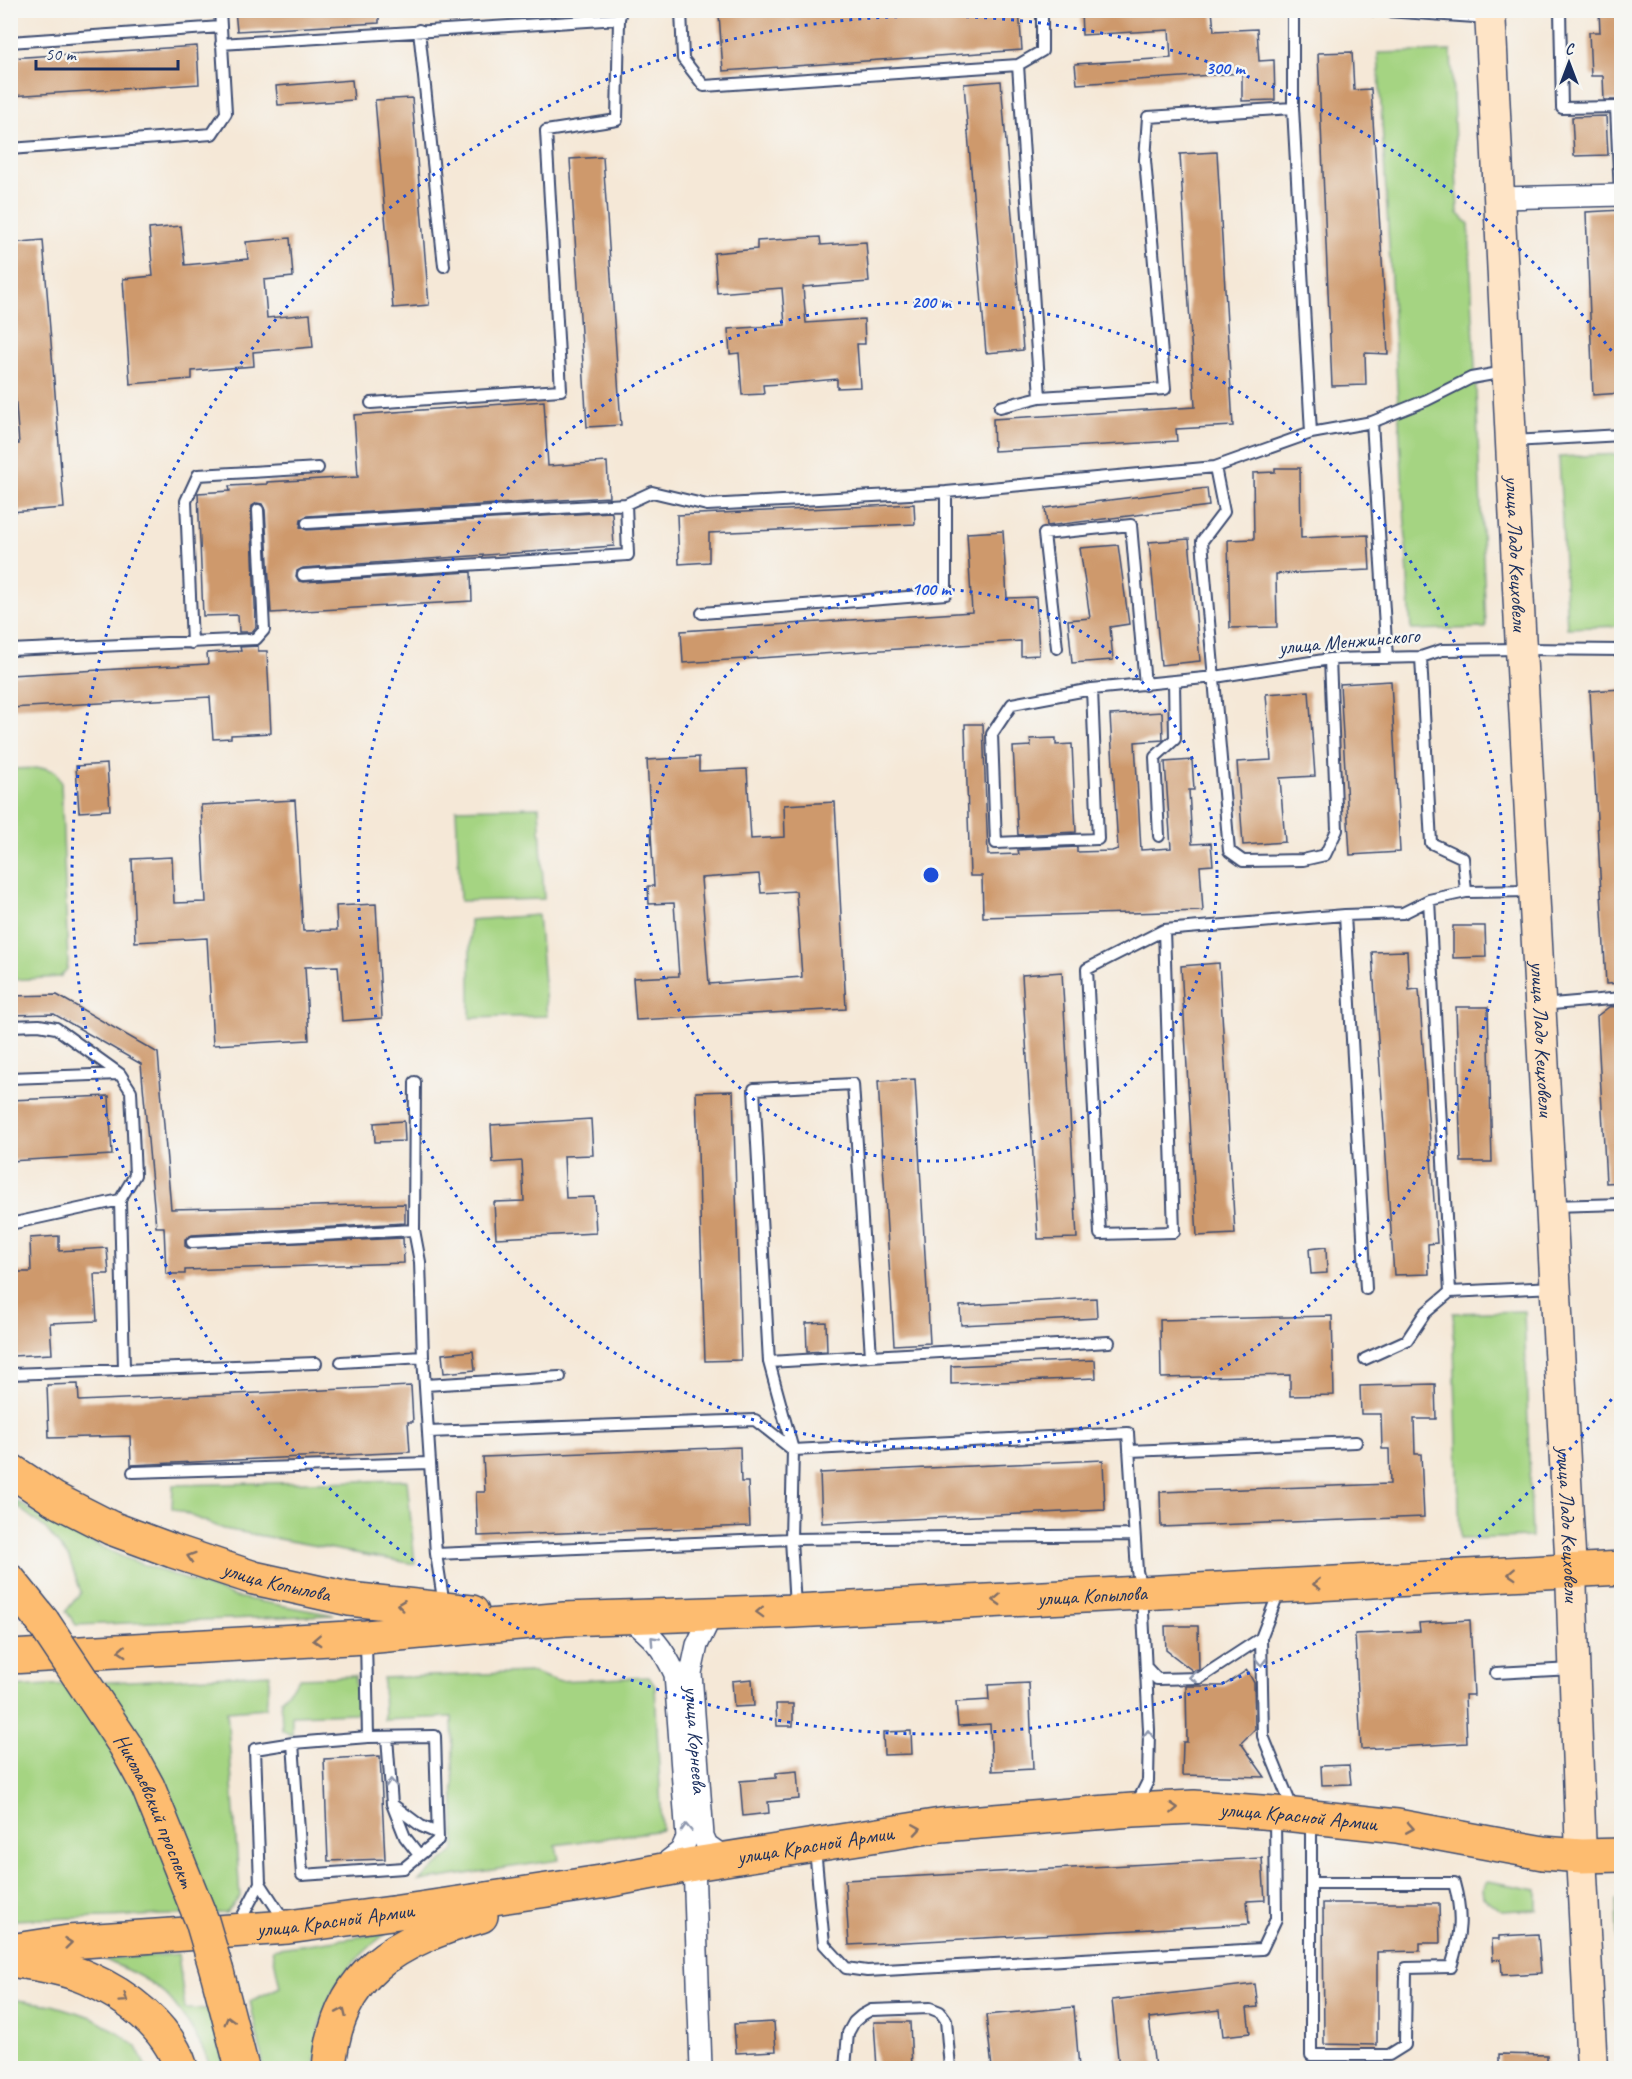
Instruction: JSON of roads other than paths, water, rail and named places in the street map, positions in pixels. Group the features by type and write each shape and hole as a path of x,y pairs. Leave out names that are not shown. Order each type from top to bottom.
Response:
{"main road":[{"name":"улица Ладо Кецховели","path":"1490,14 1521,649 1552,1206 1592,2068"},
{"name":"улица Копылова","path":"10,1470 54,1499 111,1528 254,1578 348,1599 445,1610 564,1619"},
{"name":"улица Копылова","path":"10,1657 366,1637 564,1619 795,1611 1622,1568"},
{"name":"Николаевский проспект","path":"10,1581 44,1622 125,1745 148,1787 202,1921 242,2068"},
{"name":"улица Красной Армии","path":"10,1951 68,1942 288,1927 602,1882 694,1864 941,1826 1133,1810 1194,1807 1294,1815 1397,1826 1543,1853 1581,1856 1622,1855"},
{"path":"329,2068 339,2018 354,1988 376,1963 447,1926 602,1882"},
{"path":"10,1960 51,1967 86,1977 121,1995 147,2016 166,2039 181,2068"}],"street":[{"path":"1499,198 1621,195"},
{"name":"улица Корнеева","path":"712,1614 697,1645 691,1673 703,1836 707,1845 727,1859"},
{"path":"629,1618 651,1635 665,1652 675,1674 687,1838 681,1851 654,1871"},
{"path":"694,1864 701,2068"}],"lane":[{"path":"10,149 212,134 226,113 220,10"},
{"path":"681,10 682,59 704,86 1018,65 1042,51 1042,10"},
{"path":"1293,10 1293,108 1311,433"},
{"path":"1371,10 1490,14"},
{"path":"1560,10 1562,108 1616,106 1621,195"},
{"path":"221,44 620,15 617,120 546,131 561,390 371,403"},
{"path":"10,42 221,27"},
{"path":"419,30 444,266"},
{"path":"1018,65 1040,397"},
{"path":"1000,407 1040,397 1165,389 1145,160 1148,117 1293,108"},
{"path":"307,523 626,504 652,492 707,505 946,492 1215,467 1311,433 1372,422 1428,400 1471,378 1509,372"},
{"path":"1372,422 1387,657"},
{"path":"1511,441 1622,435"},
{"path":"1215,467 1224,512 1202,541 1229,851 1243,861 1303,860 1325,855 1337,830 1330,659"},
{"path":"192,643 186,501 198,475 318,468"},
{"path":"702,613 946,594 946,492"},
{"path":"303,575 627,555 626,504"},
{"path":"10,650 256,639 264,630 258,510"},
{"path":"1057,648 1044,534 1131,525 1145,685"},
{"name":"улица Менжинского","path":"1092,689 1098,839 996,843 992,734 1012,704 1092,689 1215,677 1330,659 1420,657 1442,651 1622,650"},
{"path":"1420,657 1431,843 1463,858 1466,892"},
{"path":"1159,836 1155,757 1175,739 1174,681"},
{"path":"1164,930 1174,1232 1100,1234 1087,969 1164,930 1345,915 1403,913 1429,900 1466,892 1534,891"},
{"path":"1429,900 1450,1292"},
{"path":"1345,915 1365,1289"},
{"path":"1541,1005 1622,998"},
{"path":"10,1026 39,1024 57,1028 120,1074 131,1091 135,1175 120,1200 124,1369"},
{"path":"10,1078 120,1074"},
{"path":"415,1082 414,1230 420,1262 423,1357 436,1554 445,1610"},
{"path":"795,1611 791,1539 794,1450 770,1362 754,1089 853,1084 871,1356"},
{"path":"10,1224 120,1200"},
{"path":"1552,1206 1622,1204"},
{"path":"192,1242 414,1230"},
{"path":"1365,1359 1407,1340 1425,1313 1450,1292 1556,1287"},
{"path":"770,1362 1109,1342"},
{"path":"341,1362 423,1357"},
{"path":"10,1374 316,1364"},
{"path":"425,1385 560,1377"},
{"path":"428,1432 755,1420 794,1450 1128,1433 1137,1571 1142,1593 1149,1730 1148,1781 1133,1810"},
{"path":"1129,1451 1356,1442"},
{"path":"133,1473 430,1463"},
{"path":"436,1554 791,1539 1134,1535"},
{"path":"1281,1586 1261,1638 1263,1737 1294,1815 1311,1883 1311,2055 1389,2055 1405,2045 1406,1968 1451,1967 1458,1945 1461,1909 1454,1883 1311,1883"},
{"path":"366,1637 368,1737"},
{"path":"1146,1667 1157,1679 1200,1678 1261,1638"},
{"path":"1496,1673 1573,1669"},
{"path":"235,1932 260,1883 255,1749 293,1743 368,1737 435,1737 438,1840 404,1868 302,1875 293,1743"},
{"path":"387,1737 392,1804 405,1837 419,1855"},
{"path":"392,1804 421,1826 437,1833"},
{"path":"815,1846 824,1944 846,1968 867,1971 1262,1949 1276,1919 1294,1815"},
{"path":"260,1883 288,1927"},
{"path":"845,2068 848,2033 862,2014 871,2010 930,2008 940,2012 946,2020 950,2068"}]}
